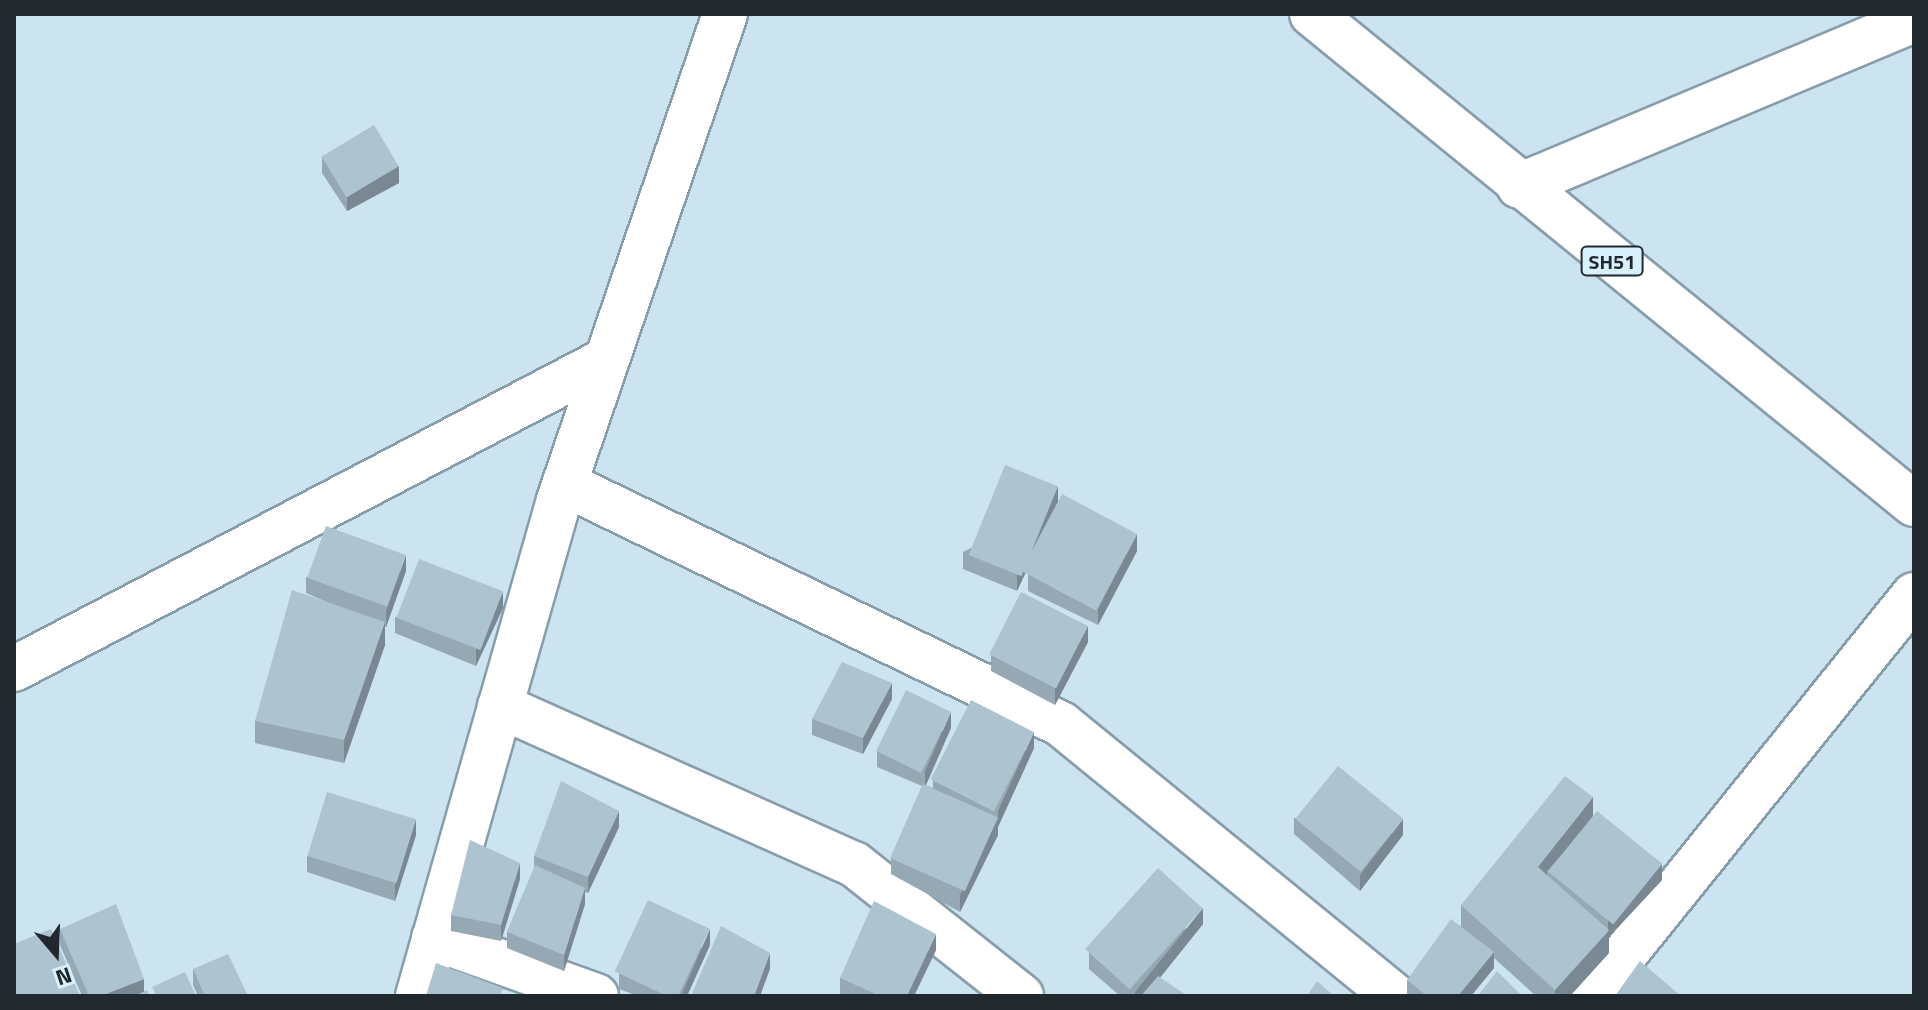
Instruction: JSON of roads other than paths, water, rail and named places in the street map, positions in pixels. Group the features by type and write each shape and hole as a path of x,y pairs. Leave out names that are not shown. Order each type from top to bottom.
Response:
{"street":[{"path":"418,996 565,484 725,14"},
{"name":"SH51","path":"1313,14 1519,186 1914,504"},
{"path":"1519,186 1914,20"},
{"path":"14,669 606,360"},
{"path":"565,484 1061,724 1395,996"},
{"path":"1591,996 1914,595"},
{"path":"500,706 854,864 1021,996"},
{"path":"434,938 596,996"}]}
